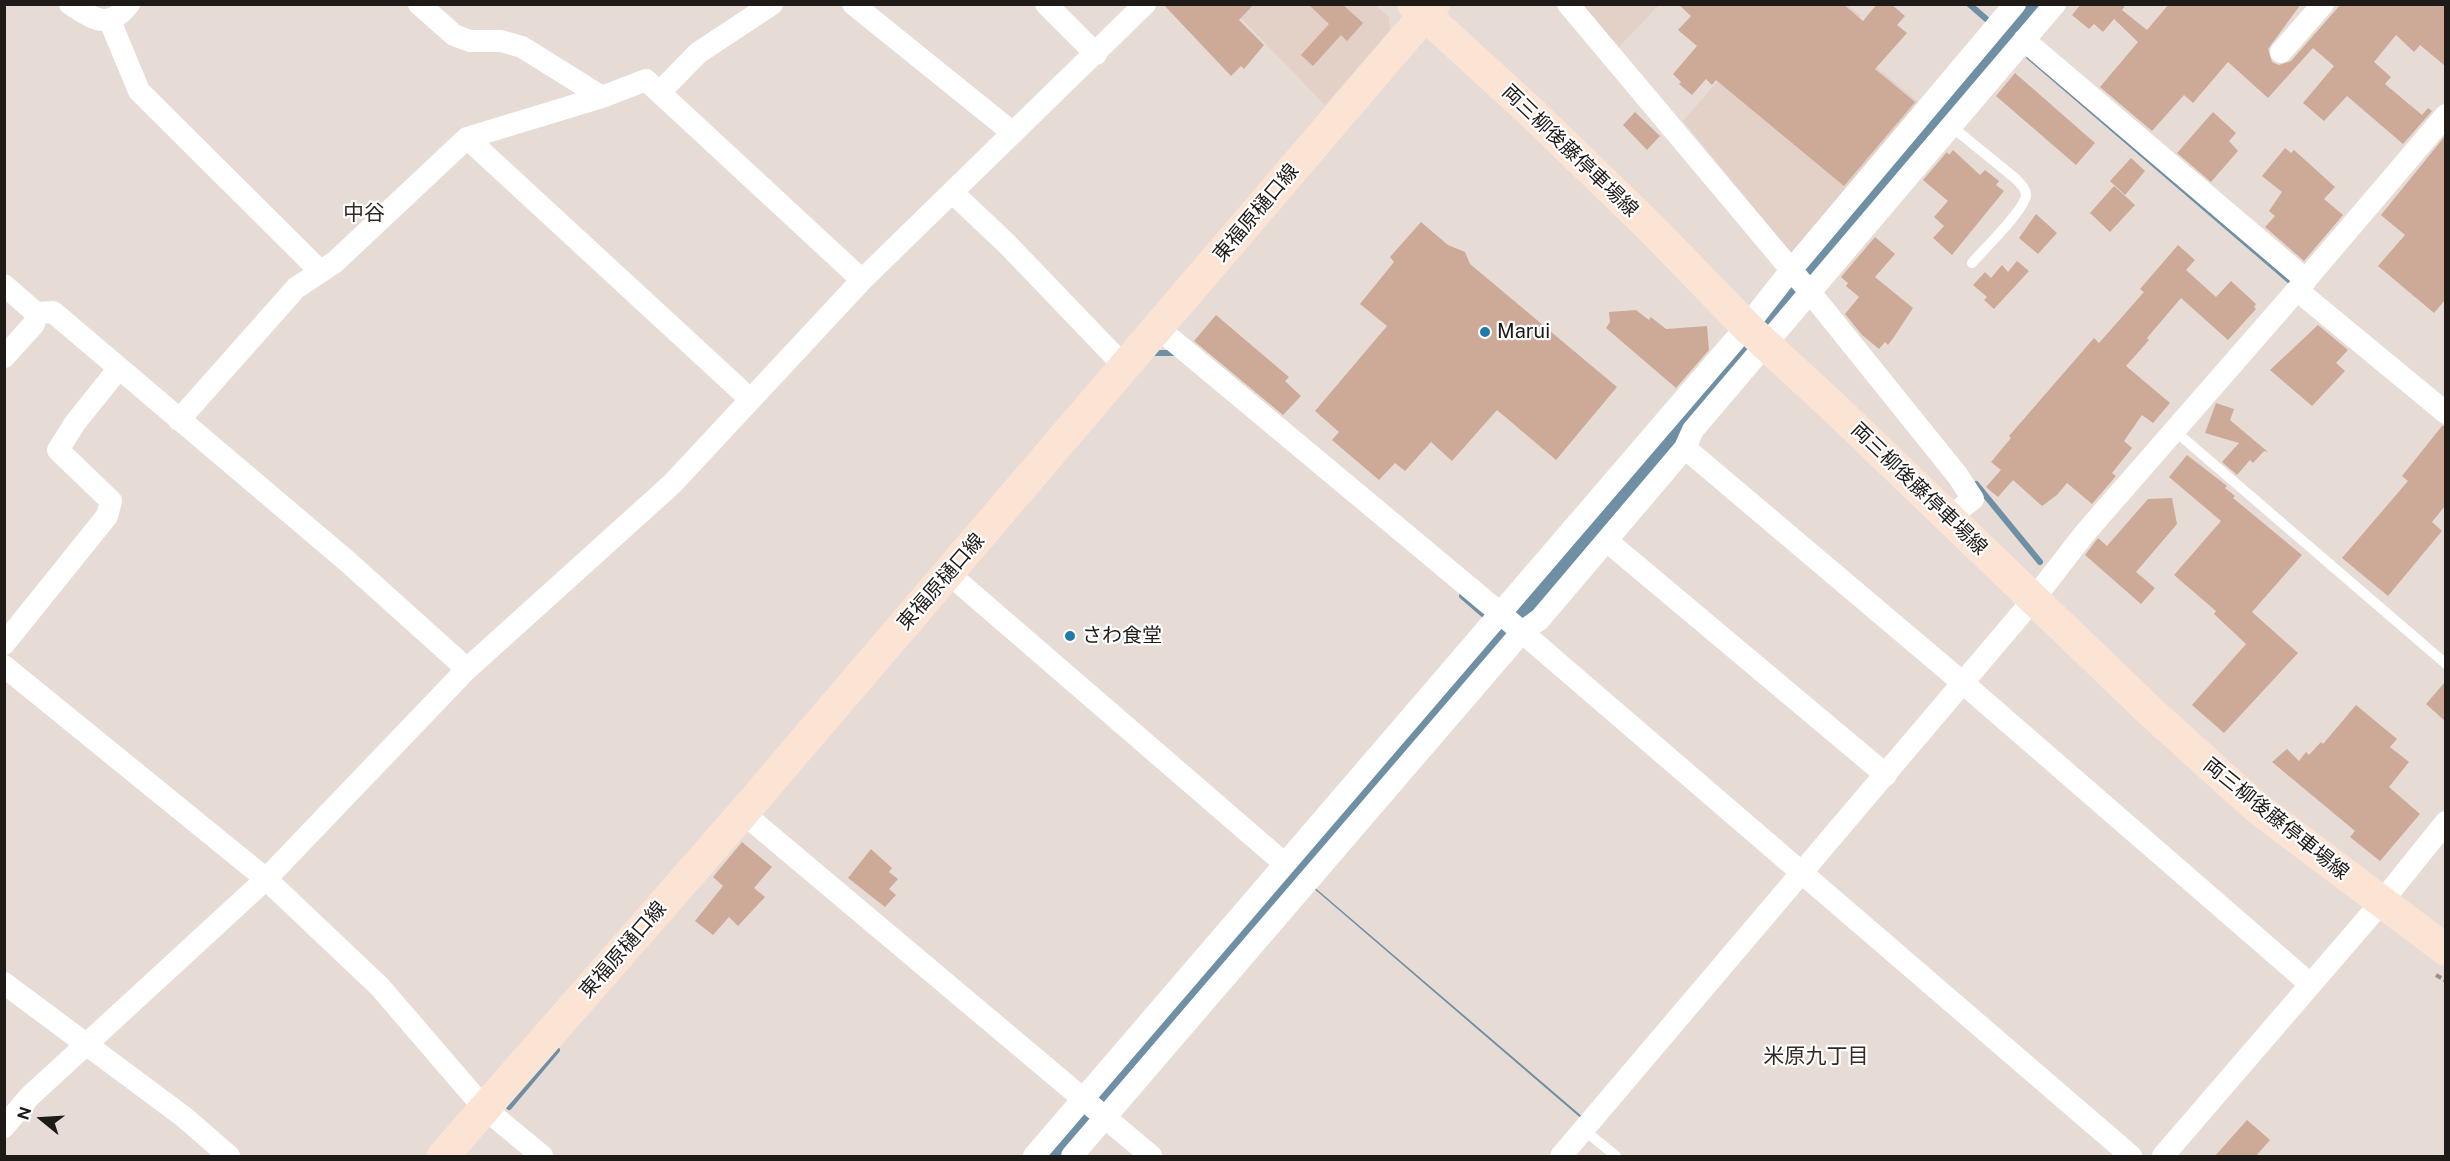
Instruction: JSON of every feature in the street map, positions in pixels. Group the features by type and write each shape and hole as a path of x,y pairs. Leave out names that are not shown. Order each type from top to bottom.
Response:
{"main road":[{"name":"東福原樋口線","path":"443,1156 743,813 1125,367 1424,8"},
{"name":"両三柳後藤停車場線","path":"1424,8 1653,230 1756,336 2151,712 2256,807 2380,904 2445,950"}],"street":[{"path":"70,4 96,20 110,21 122,14 129,4"},
{"path":"419,4 454,35 470,41 501,41 522,47 602,97"},
{"path":"660,92 698,53 772,4"},
{"path":"853,4 1013,133"},
{"path":"1046,4 1096,54"},
{"path":"4,1127 29,1097 266,879 467,669 672,484 862,280 1096,54 1144,4"},
{"path":"1568,4 1800,280 1973,499 1948,518"},
{"path":"1072,1156 1522,632 1540,619 1686,448 1693,430 1756,336 2015,4"},
{"path":"1800,280 1951,126 2055,4"},
{"path":"2281,52 2323,4"},
{"path":"110,21 139,91 320,271"},
{"path":"2024,40 2445,414"},
{"path":"179,420 296,288 335,262 467,138 602,97 646,80 862,280"},
{"path":"1561,1156 1886,775 2033,600 2085,533 2302,285 2445,115"},
{"path":"467,138 750,399"},
{"path":"953,193 1007,244 1125,367"},
{"path":"4,285 36,313 53,312 348,562 467,669"},
{"path":"4,357 34,324 36,313"},
{"path":"1158,328 1501,614 2131,1156"},
{"path":"1034,1156 1501,614 1756,336"},
{"path":"4,644 107,516 111,501 58,450 75,423 119,368"},
{"path":"1686,448 1963,683 2310,984"},
{"path":"1606,541 1886,775"},
{"path":"948,573 1285,864"},
{"path":"4,666 266,879 380,987 484,1108 542,1156"},
{"path":"743,813 1150,1156"},
{"path":"2163,1156 2380,904 2445,822"},
{"path":"4,983 184,1117 229,1156"}],"lane":[{"path":"1951,126 2025,189 2026,196 2021,207 1972,263"},
{"path":"2175,431 2445,664"},
{"path":"1584,1130 1617,1156"}],"shaded area":[{"path":"1228,5 1375,5 1389,17 1390,30 1325,105"},
{"path":"1577,5 1659,5 1617,49"},
{"path":"1784,5 1847,5 1861,16 1843,40 1921,104 1793,255 1683,121"}],"water":[{"path":"2028,55 2292,281 2289,284 2026,58"},
{"path":"1312,887 1584,1118 1583,1120"}],"building":[{"path":"1163,4 1254,4 1239,20 1264,45 1244,69 1241,66 1231,76"},
{"path":"1308,4 1342,4 1363,23 1347,41 1341,35 1313,66 1301,55 1329,24"},
{"path":"1678,4 1843,4 1863,21 1877,4 1891,4 1905,16 1897,25 1907,33 1875,69 1915,102 1844,186 1716,80 1712,85 1706,79 1692,95 1679,84 1681,82 1673,74 1697,46 1678,30 1691,16"},
{"path":"2081,4 2126,4 2122,10 2147,30 2169,4 2301,4 2268,49 2272,62 2279,65 2291,61 2341,4 2445,4 2445,66 2420,45 2414,52 2396,35 2374,62 2391,77 2385,84 2422,115 2428,108 2432,111 2403,144 2347,96 2324,121 2303,103 2334,66 2313,48 2268,98 2228,62 2193,103 2184,95 2152,131 2100,87 2138,42 2114,19 2103,32 2094,24 2089,29 2072,15"},
{"path":"2015,73 2095,143 2076,165 1996,96"},
{"path":"1635,112 1660,136 1647,150 1623,125"},
{"path":"2213,112 2236,133 2229,141 2238,151 2211,182 2177,153"},
{"path":"2445,136 2445,300 2434,313 2378,266 2405,235 2381,215"},
{"path":"2285,148 2291,153 2294,150 2335,187 2324,199 2343,215 2304,261 2265,227 2275,216 2269,211 2282,192 2262,176"},
{"path":"1953,150 1980,175 1985,170 1999,181 1996,185 2004,191 1952,255 1933,238 1944,226 1934,217 1948,201 1923,180 1947,152 1949,155"},
{"path":"2131,158 2145,171 2125,195 2110,181"},
{"path":"2114,186 2135,205 2110,232 2090,213"},
{"path":"2036,214 2057,233 2038,254 2019,238"},
{"path":"1421,222 1448,245 1465,252 1470,264 1617,387 1556,460 1497,410 1452,461 1431,442 1405,471 1395,463 1379,480 1332,440 1339,432 1315,411 1387,326 1360,304 1394,262 1390,257"},
{"path":"1875,237 1895,254 1875,277 1913,308 1888,345 1885,342 1879,349 1862,335 1845,314 1859,297 1846,286 1848,283 1841,277"},
{"path":"2178,245 2195,260 2186,270 2216,297 2231,281 2256,304 2254,307 2256,309 2228,340 2181,298 2147,338 2149,340 2126,366 2170,403 2153,423 2142,415 2124,441 2132,448 2112,473 2116,476 2092,504 2067,483 2057,495 2042,506 2013,480 1998,497 1986,487 2001,470 1991,462 2011,438 2009,436 2094,338 2099,343 2144,292 2140,289"},
{"path":"2017,261 2029,271 1994,309 1984,300 1987,297 1973,285 1985,272 1991,278 2002,265 2008,272"},
{"path":"1636,310 1649,320 1651,317 1666,329 1707,326 1709,350 1676,388 1606,328 1610,322 1609,312"},
{"path":"1216,315 1289,377 1285,381 1301,396 1283,415 1194,341"},
{"path":"2318,325 2348,350 2336,363 2345,371 2312,406 2270,370"},
{"path":"2216,403 2234,409 2230,420 2268,452 2264,451 2253,463 2250,460 2237,475 2222,462 2239,443 2205,433"},
{"path":"2442,426 2445,426 2445,506 2432,522 2442,531 2388,596 2342,558 2408,481 2402,476"},
{"path":"2187,455 2227,486 2225,488 2235,496 2233,498 2302,555 2252,612 2298,653 2224,733 2192,705 2246,644 2214,614 2216,611 2174,575 2221,521 2169,477"},
{"path":"2172,498 2177,524 2136,572 2155,588 2141,604 2085,555 2098,538 2107,546 2148,499"},
{"path":"2445,682 2445,721 2426,704"},
{"path":"2356,705 2397,739 2390,747 2409,762 2389,787 2420,814 2380,861 2350,837 2355,831 2272,762 2287,749 2299,761 2306,752 2309,755 2321,742 2323,744"},
{"path":"742,842 772,867 754,888 765,897 738,926 729,917 713,935 695,921 723,886 713,877"},
{"path":"871,849 892,868 889,872 898,879 889,889 896,895 885,907 848,878"},
{"path":"2247,1120 2270,1140 2256,1156 2215,1156"}],"waterway":[{"path":"1969,4 1992,24"},
{"path":"1056,1156 2036,4"},
{"path":"1151,353 1176,353"},
{"path":"1976,484 2040,562"},
{"path":"1462,596 1484,615"},
{"path":"509,1107 557,1050"}],"place":[{"name":"Marui","path":"1485,332"},
{"name":"さわ食堂","path":"1070,636"}],"district":[{"name":"中谷","path":"364,214"},
{"name":"米原九丁目","path":"1816,1057"}]}
